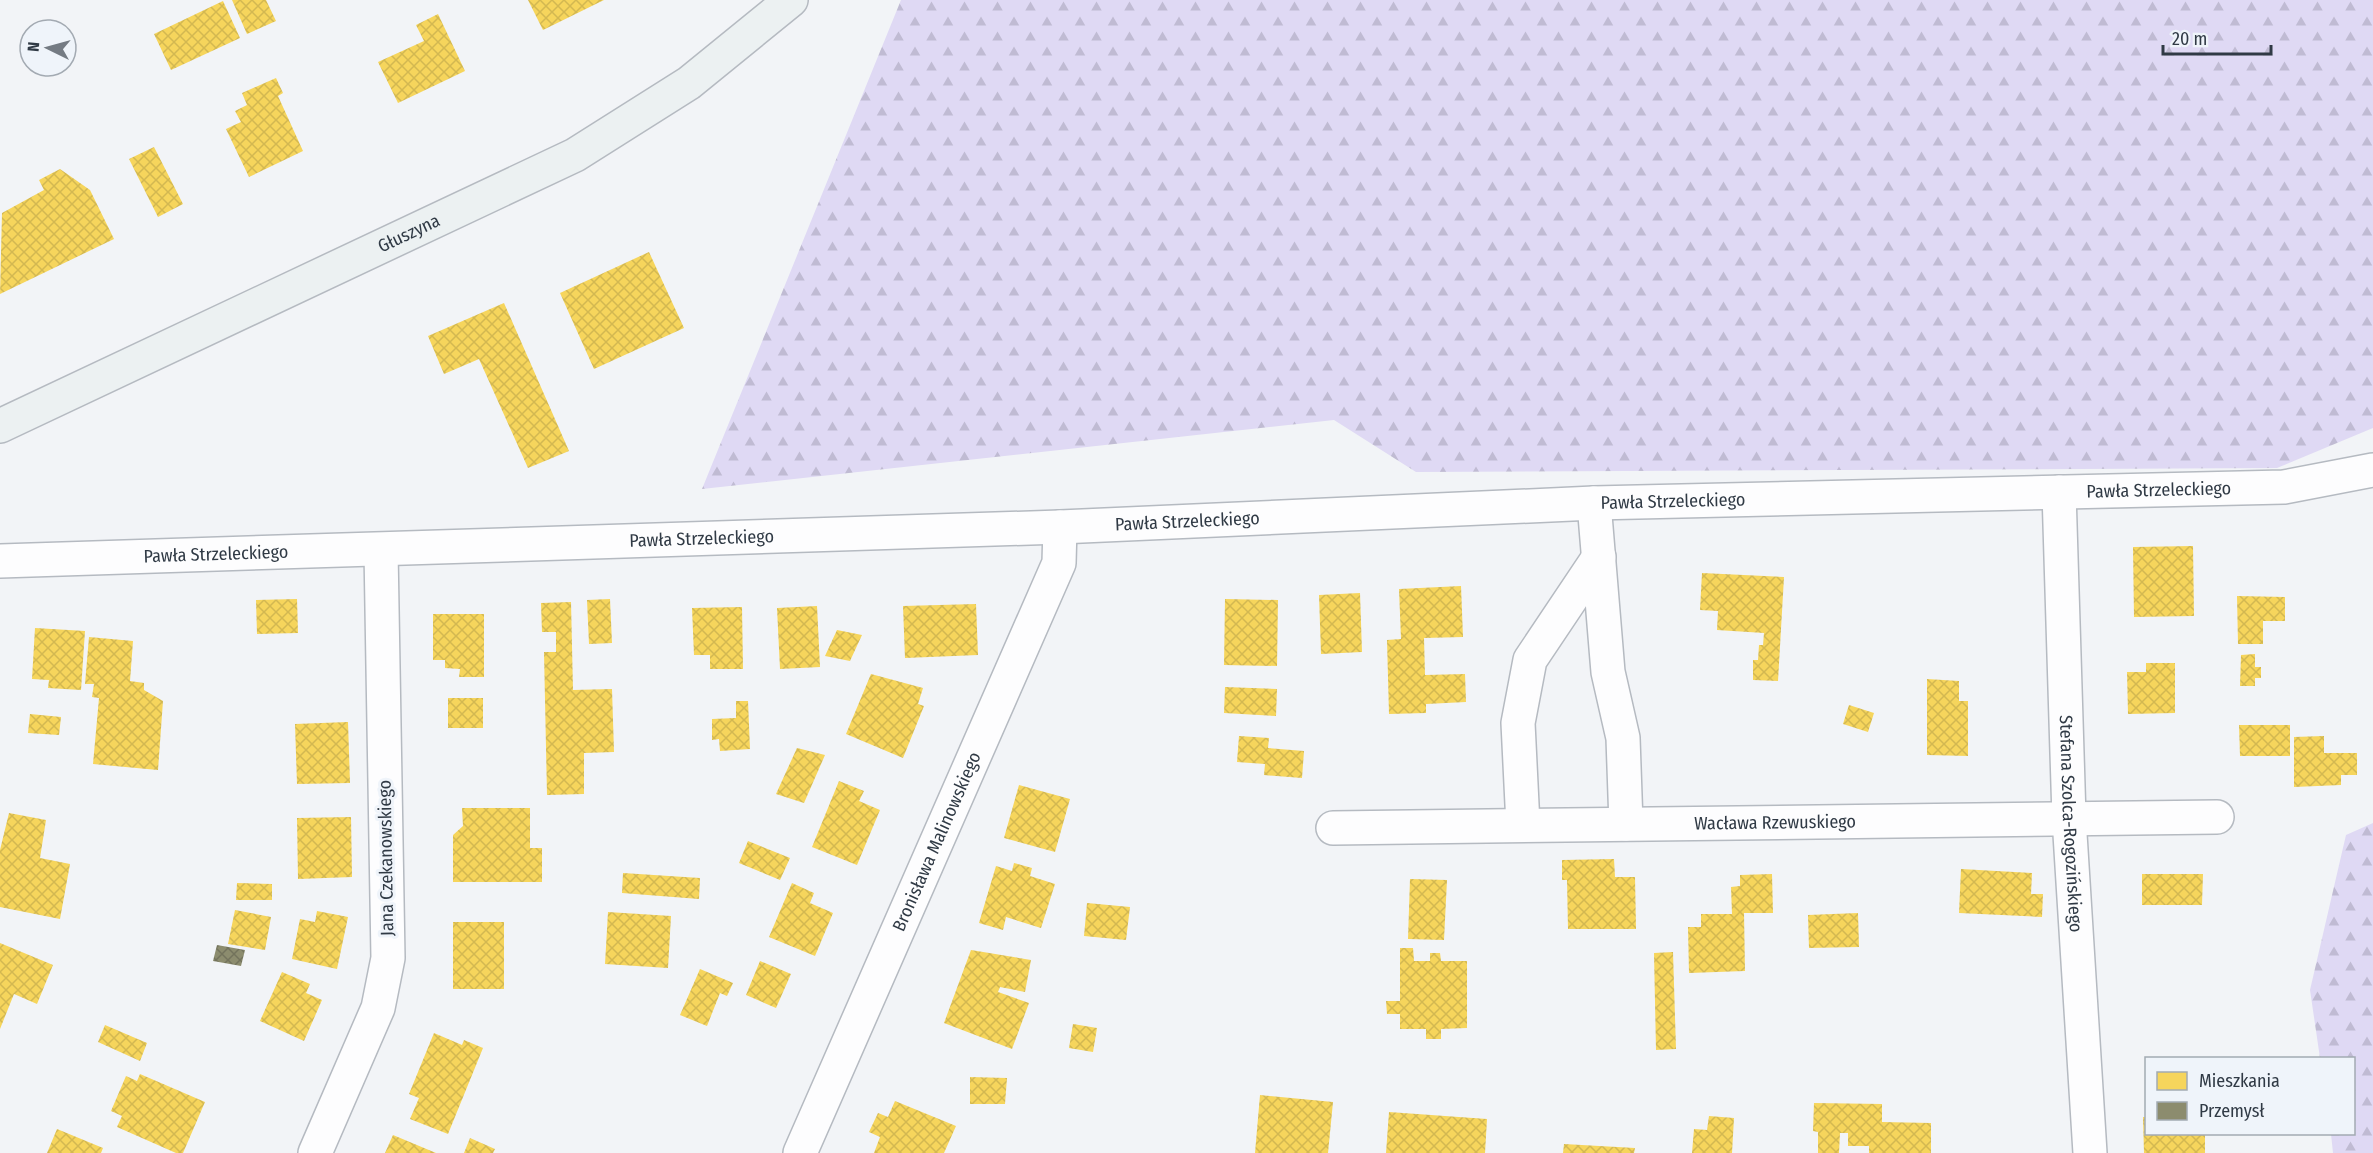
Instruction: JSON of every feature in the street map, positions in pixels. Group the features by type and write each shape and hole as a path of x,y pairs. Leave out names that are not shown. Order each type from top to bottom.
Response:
{"street":[{"name":"Głuszyna","path":"0,426 575,155 690,83 791,0"},
{"name":"Pawła Strzeleckiego","path":"0,561 1060,527 1594,502 2284,488 2373,470"},
{"name":"Stefana Szolca-Rogozińskiego","path":"2059,492 2069,818 2090,1153"},
{"path":"1594,502 1608,672 1623,738 1626,824"},
{"name":"Bronisława Malinowskiego","path":"800,1153 1059,563 1060,527"},
{"name":"Jana Czekanowskiego","path":"315,1153 378,1008 388,958 381,550"},
{"path":"1523,825 1518,723 1530,660 1599,557"},
{"name":"Wacława Rzewuskiego","path":"1333,828 2217,817"}],"green space":[{"path":"901,0 2373,0 2373,428 2277,468 1416,472 1334,420 702,489"},
{"path":"2373,823 2373,1153 2333,1153 2331,1135 2355,1135 2355,1057 2320,1057 2310,990 2346,835"}],"building: Mieszkania":[{"path":"232,0 266,0 276,21 247,34"},
{"path":"528,0 604,0 543,30"},
{"path":"223,1 240,38 171,70 154,34"},
{"path":"438,14 465,71 398,103 378,62 424,41 416,25"},
{"path":"276,78 283,93 278,96 303,151 249,177 226,129 241,122 235,111 247,105 242,93"},
{"path":"154,147 183,204 158,217 129,159"},
{"path":"60,169 90,190 114,239 0,294 2,213 44,190 39,180"},
{"path":"649,252 684,328 594,369 560,293"},
{"path":"504,303 569,451 528,468 479,359 444,374 428,336"},
{"path":"2193,546 2194,616 2134,617 2133,547"},
{"path":"1702,573 1784,577 1778,681 1753,680 1753,660 1758,660 1759,645 1763,645 1764,633 1717,630 1718,611 1700,610"},
{"path":"1461,586 1463,637 1424,638 1425,675 1465,674 1466,702 1426,704 1426,713 1389,714 1387,640 1401,639 1399,589"},
{"path":"1360,593 1362,652 1321,654 1319,595"},
{"path":"2237,596 2285,597 2285,621 2263,621 2263,644 2238,644"},
{"path":"297,599 298,633 257,634 256,600"},
{"path":"610,599 612,643 589,644 587,600"},
{"path":"1225,599 1278,600 1277,666 1224,665"},
{"path":"571,602 573,690 612,689 614,752 584,753 584,794 547,795 544,652 556,652 556,632 542,632 541,603"},
{"path":"976,604 978,655 905,658 903,606"},
{"path":"817,606 820,667 780,669 777,608"},
{"path":"742,607 743,669 710,669 710,655 694,655 692,608"},
{"path":"433,614 484,614 484,677 459,677 460,669 445,668 445,660 433,660"},
{"path":"35,628 85,631 81,690 48,688 49,680 32,679"},
{"path":"837,630 862,635 850,661 825,656"},
{"path":"89,637 133,641 130,681 144,683 144,690 163,701 158,770 93,764 99,698 92,697 94,684 85,684"},
{"path":"2255,654 2255,667 2261,667 2261,678 2255,678 2255,686 2240,686 2241,655"},
{"path":"2146,663 2175,663 2175,713 2128,714 2127,672 2146,672"},
{"path":"871,674 923,688 918,704 924,706 903,758 846,734"},
{"path":"1927,679 1959,681 1959,701 1968,701 1968,756 1927,755"},
{"path":"1225,687 1277,689 1276,716 1224,713"},
{"path":"448,698 483,698 483,728 448,728"},
{"path":"736,701 748,701 750,749 720,751 719,739 712,740 712,719 736,718"},
{"path":"1849,705 1874,713 1868,732 1843,724"},
{"path":"30,714 61,717 59,735 28,733"},
{"path":"348,722 350,783 297,784 295,724"},
{"path":"2239,725 2290,725 2290,756 2240,756"},
{"path":"1239,736 1269,738 1268,748 1304,751 1302,778 1264,775 1265,764 1237,762"},
{"path":"2324,736 2324,753 2357,753 2357,775 2341,775 2341,785 2294,787 2294,737"},
{"path":"797,748 825,755 804,803 776,794"},
{"path":"839,781 864,791 859,801 880,810 857,865 812,847"},
{"path":"1019,785 1070,799 1055,852 1004,838"},
{"path":"462,808 530,808 530,848 542,848 542,882 453,882 453,835 463,826"},
{"path":"9,813 46,820 40,858 70,864 60,919 0,907 0,850"},
{"path":"351,817 352,877 298,879 297,818"},
{"path":"748,841 790,858 780,880 739,863"},
{"path":"1614,859 1615,877 1635,877 1636,929 1568,929 1567,880 1562,880 1562,860"},
{"path":"1014,863 1032,868 1030,876 1055,884 1041,928 1006,917 1003,930 979,923 996,866 1012,871"},
{"path":"1961,869 2032,873 2031,894 2043,894 2042,917 1959,913"},
{"path":"623,873 700,878 699,899 622,893"},
{"path":"1772,874 1773,913 1744,913 1745,971 1689,973 1688,927 1701,927 1701,914 1732,914 1731,887 1740,886 1740,875"},
{"path":"2142,874 2203,874 2202,905 2142,905"},
{"path":"1410,879 1447,880 1444,940 1408,939"},
{"path":"237,883 272,884 272,900 236,900"},
{"path":"792,883 814,893 810,903 833,913 815,956 769,937"},
{"path":"1087,903 1130,907 1126,940 1084,936"},
{"path":"235,910 271,917 265,950 228,944"},
{"path":"317,911 348,917 337,969 292,959 300,919 315,922"},
{"path":"608,912 671,916 668,968 605,964"},
{"path":"1858,913 1859,947 1809,948 1808,915"},
{"path":"453,922 504,922 504,989 453,989"},
{"path":"0,943 53,965 37,1004 14,994 0,1029"},
{"path":"1400,948 1413,948 1414,961 1430,961 1430,953 1440,953 1441,961 1467,961 1467,1028 1441,1029 1441,1039 1426,1039 1426,1029 1400,1029 1400,1014 1387,1014 1386,1001 1400,1001"},
{"path":"971,950 1031,960 1025,992 1000,987 998,992 1029,1003 1012,1049 944,1023"},
{"path":"1673,952 1676,1049 1656,1050 1654,953"},
{"path":"760,961 791,974 776,1008 746,995"},
{"path":"700,969 733,983 727,996 720,993 707,1026 680,1015"},
{"path":"282,972 310,984 306,993 322,1000 304,1041 260,1021"},
{"path":"1073,1024 1097,1028 1093,1052 1069,1048"},
{"path":"105,1025 147,1043 140,1061 98,1042"},
{"path":"434,1033 462,1045 464,1040 483,1048 448,1134 410,1119 419,1098 409,1094"},
{"path":"140,1074 205,1102 183,1153 176,1153 117,1127 122,1116 111,1111 126,1076 137,1081"},
{"path":"970,1077 1007,1078 1005,1104 970,1104"},
{"path":"1260,1095 1333,1102 1328,1153 1255,1153"},
{"path":"895,1101 956,1126 944,1153 874,1153 880,1137 869,1132 878,1113 888,1117"},
{"path":"1814,1103 1882,1104 1882,1122 1931,1123 1931,1153 1869,1153 1869,1146 1848,1146 1848,1133 1840,1133 1839,1153 1818,1153 1818,1132 1813,1131"},
{"path":"1389,1112 1487,1119 1485,1153 1386,1153"},
{"path":"1709,1116 1734,1118 1732,1153 1692,1153 1694,1129 1707,1130"},
{"path":"2143,1117 2145,1117 2145,1135 2205,1135 2205,1153 2144,1153"},
{"path":"57,1129 103,1148 101,1153 47,1153"},
{"path":"393,1135 436,1153 385,1153"},
{"path":"470,1138 495,1149 493,1153 464,1153"},
{"path":"1564,1144 1635,1148 1634,1153 1563,1153"}],"building: Przemysł":[{"path":"217,945 245,950 241,966 213,961"}]}
